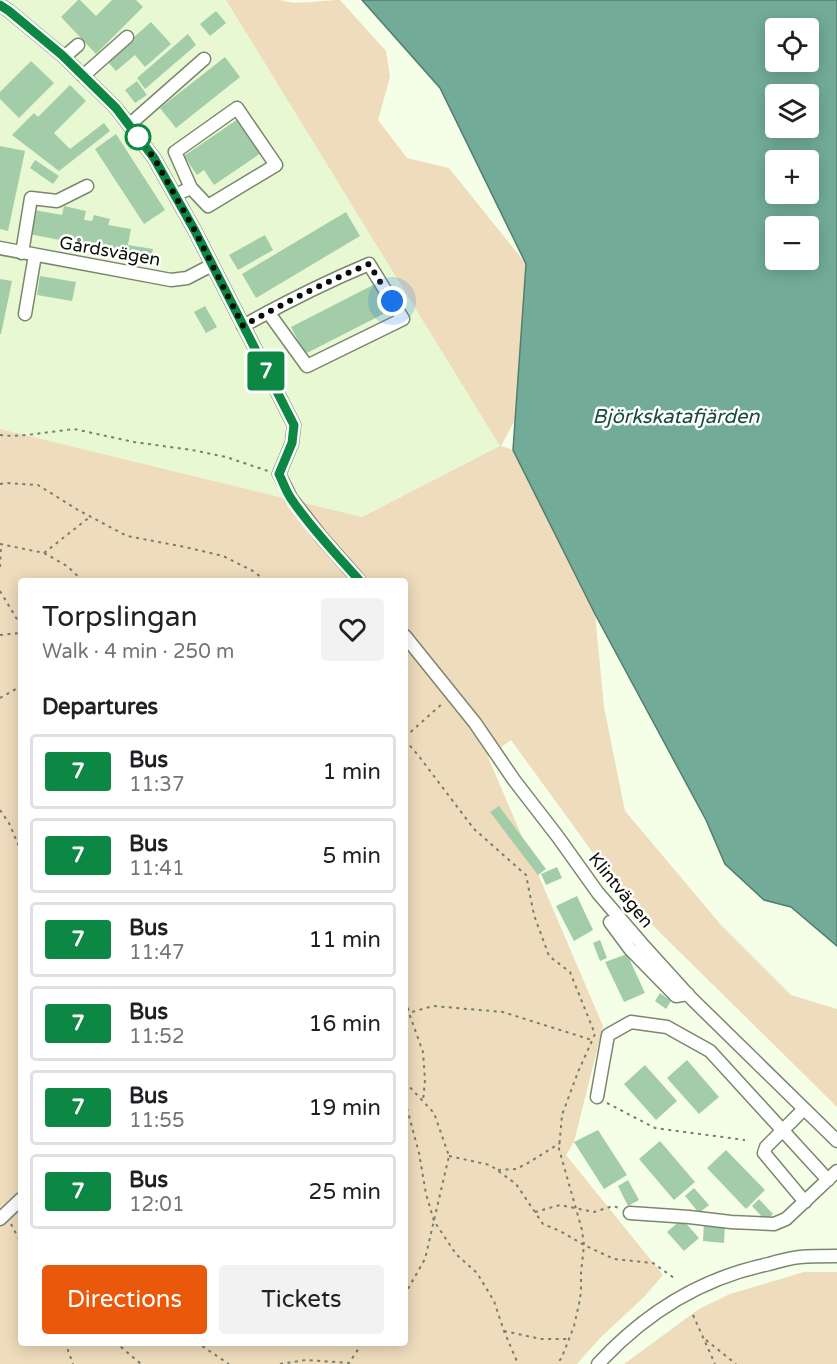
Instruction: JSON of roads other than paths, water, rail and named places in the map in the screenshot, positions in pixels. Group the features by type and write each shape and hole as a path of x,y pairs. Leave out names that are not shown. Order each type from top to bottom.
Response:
{"street":[{"path":"0,5 64,57 116,108 154,158 294,425 292,443 279,474 291,498 357,578"},
{"path":"83,76 127,37"},
{"path":"64,57 78,45"},
{"path":"129,125 204,59"},
{"path":"237,108 276,165 208,206 191,188 175,152 237,108"},
{"path":"25,314 32,198 57,201 87,186"},
{"path":"175,195 191,188"},
{"name":"Gårdsvägen","path":"0,248 171,280 187,278 212,265"},
{"path":"243,326 268,312 369,264 403,319 307,366 268,312"},
{"name":"Klintvägen","path":"408,640 476,723 514,780 598,893 688,994 837,1141"},
{"path":"610,922 630,949 676,996 688,994"},
{"path":"597,1097 608,1035 631,1022 668,1027 710,1051 783,1129 833,1176 786,1220 774,1224 630,1212"},
{"path":"804,1109 766,1147 764,1153 805,1202"},
{"path":"3,1216 18,1202"},
{"path":"598,1364 645,1320 693,1289 721,1277 755,1267 799,1257 837,1256"}],"water":[{"name":"Björkskatafjärden","path":"362,0 837,0 837,946 791,907 764,900 725,864 706,820 595,614 513,450 526,264 440,88"}]}
